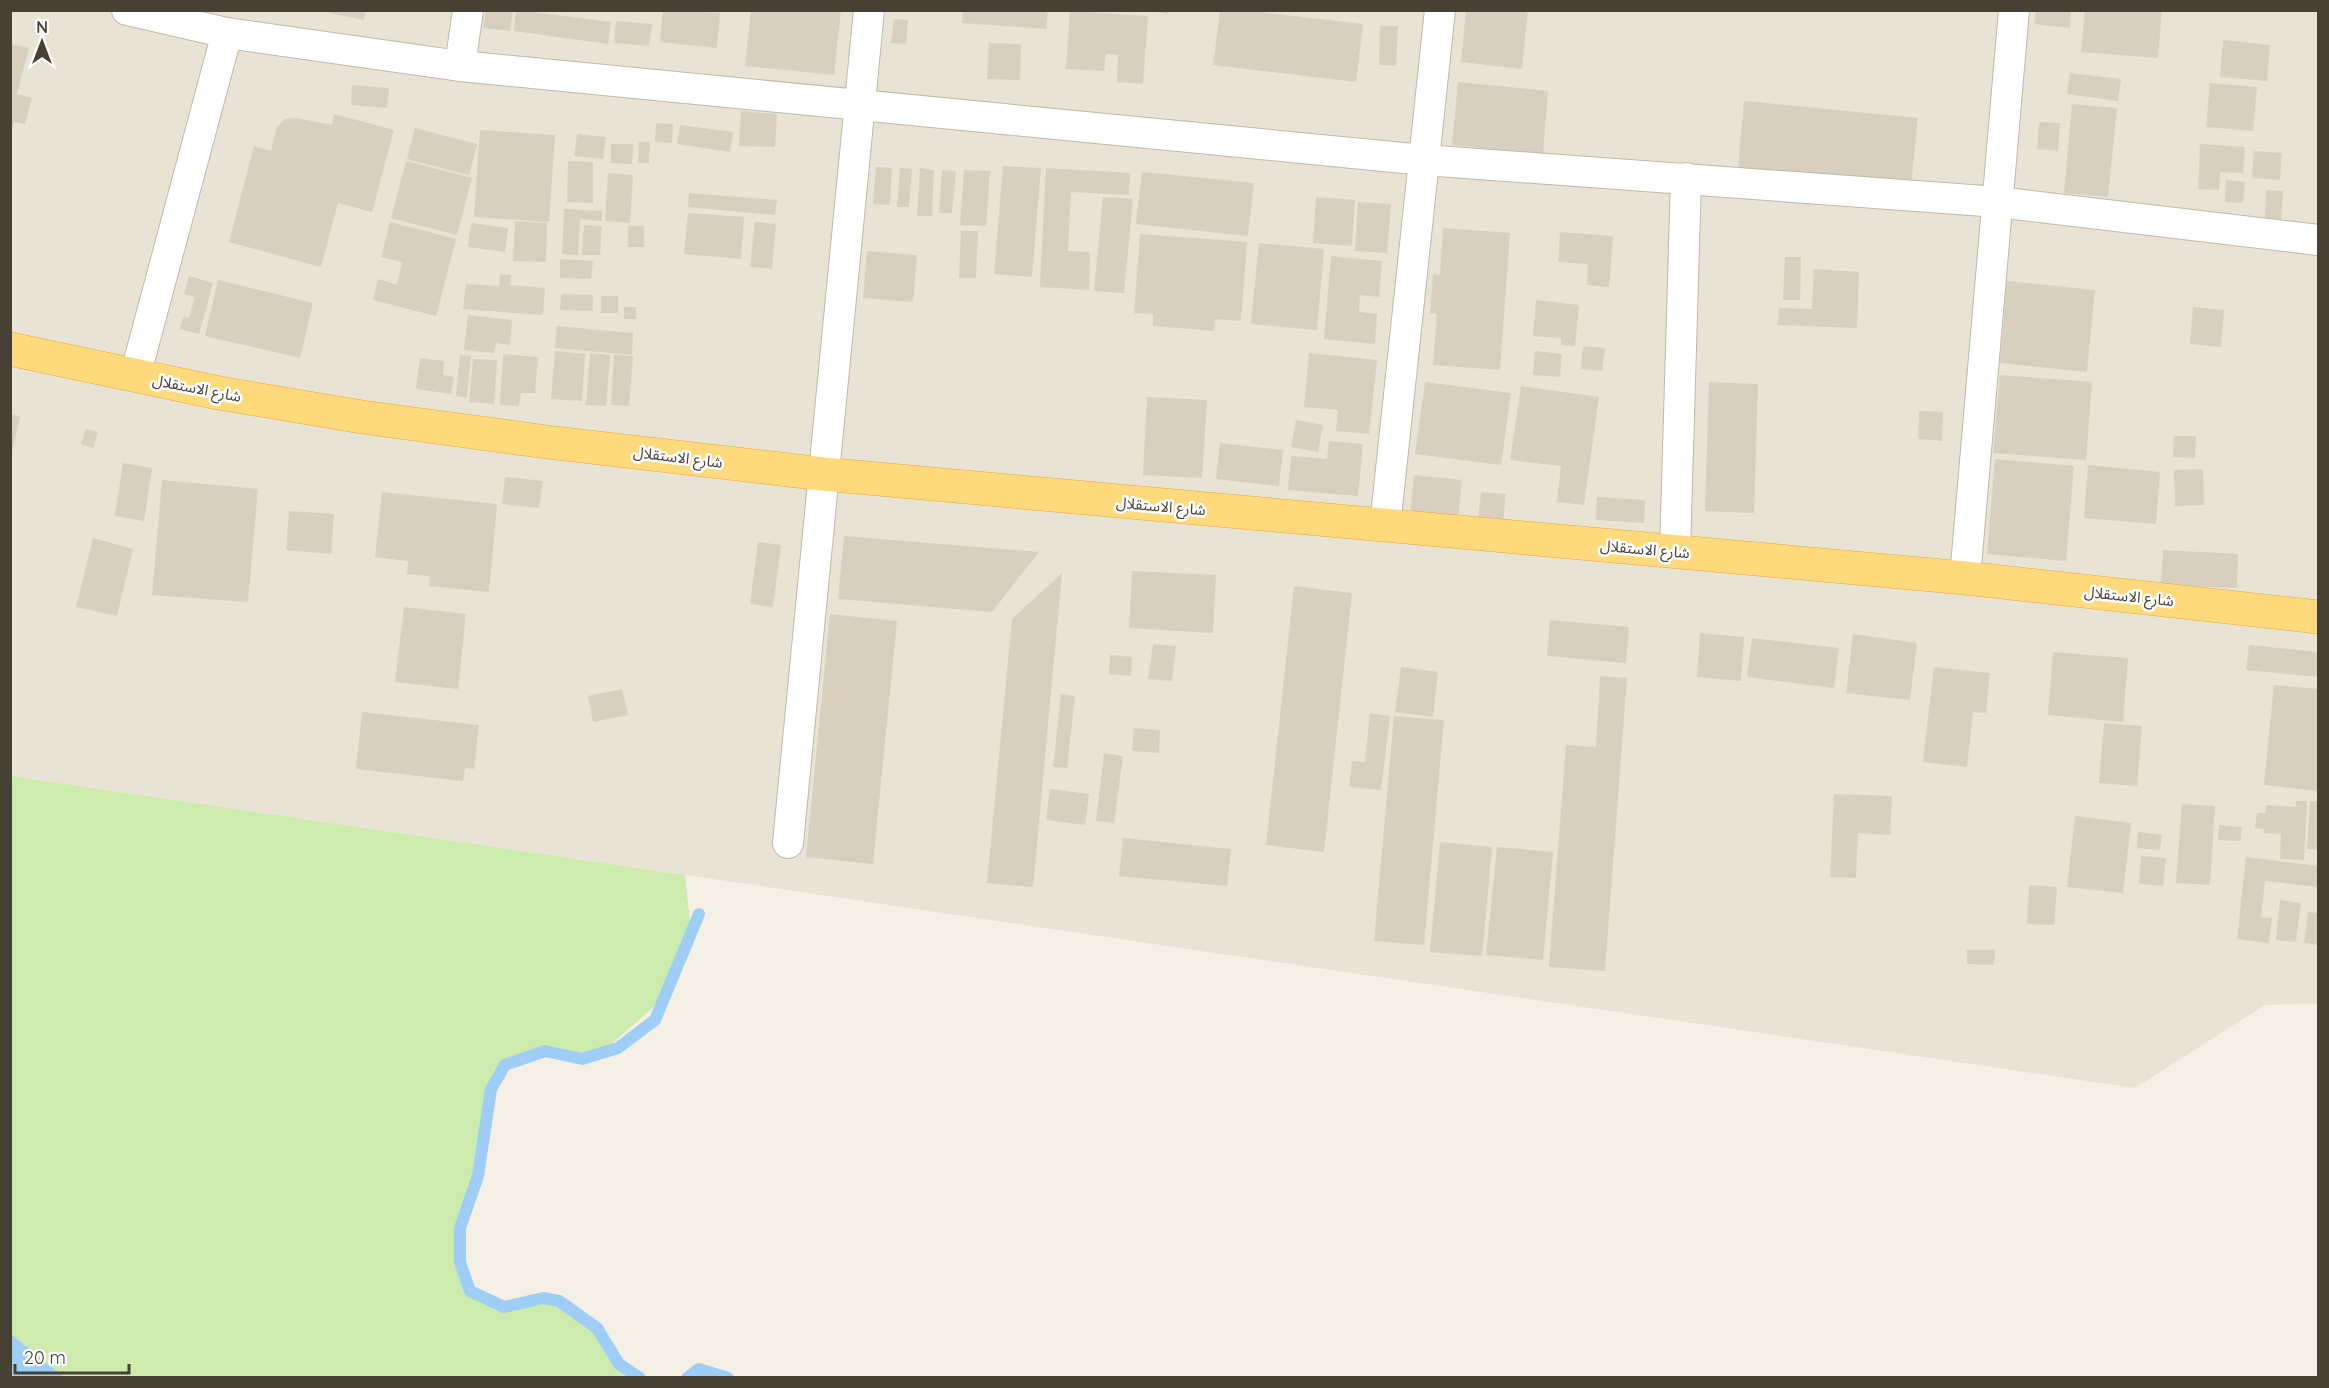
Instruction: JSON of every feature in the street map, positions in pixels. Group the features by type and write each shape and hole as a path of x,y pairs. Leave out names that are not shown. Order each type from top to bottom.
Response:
{"highway":[{"name":"شارع الاستقلال","path":"10,349 135,376 374,419 547,442 824,474 1965,578 2319,617"}],"street":[{"path":"127,10 227,33 460,66 1424,160 1998,202 2319,240"},
{"path":"460,66 468,10"},
{"path":"788,843 869,10"},
{"path":"1385,526 1440,10"},
{"path":"1965,578 2014,10"},
{"path":"135,376 227,33"},
{"path":"1675,552 1686,178"}],"shaded area":[{"path":"11,11 2318,11 2318,1004 2265,1005 2135,1088 11,776"}],"green space":[{"path":"11,776 685,875 691,932 664,998 601,1053 533,1056 505,1065 491,1089 478,1176 460,1228 460,1262 470,1291 504,1307 543,1298 559,1301 597,1328 619,1364 640,1377 64,1377 11,1334"}],"water":[{"path":"11,1334 64,1377 11,1377"}],"building":[{"path":"330,10 366,10 364,20 329,13"},
{"path":"486,10 513,10 510,31 483,28"},
{"path":"516,10 611,22 608,44 514,31"},
{"path":"663,10 720,13 717,48 660,42"},
{"path":"751,10 841,10 834,75 745,66"},
{"path":"963,10 1048,10 1046,29 962,23"},
{"path":"1146,10 1168,10 1168,14"},
{"path":"1220,10 1243,10 1363,24 1356,82 1213,65"},
{"path":"1466,10 1528,10 1522,69 1461,62"},
{"path":"2036,10 2071,10 2070,28 2034,24"},
{"path":"2085,10 2162,10 2158,58 2081,52"},
{"path":"1070,11 1148,16 1143,84 1117,82 1118,55 1106,54 1104,71 1066,69"},
{"path":"894,19 908,20 906,44 891,43"},
{"path":"616,21 652,24 649,46 614,43"},
{"path":"1380,26 1398,26 1396,66 1379,65"},
{"path":"2223,40 2270,45 2267,81 2220,77"},
{"path":"989,43 1021,44 1020,80 987,79"},
{"path":"10,44 29,48 17,94 32,98 25,124 14,122 11,133"},
{"path":"2070,73 2121,79 2118,101 2067,94"},
{"path":"1458,82 1548,91 1543,154 1452,145"},
{"path":"2210,83 2257,87 2253,131 2206,127"},
{"path":"352,85 389,88 387,108 351,105"},
{"path":"1744,101 1918,118 1911,185 1738,168"},
{"path":"2072,104 2117,108 2108,197 2064,193"},
{"path":"741,111 777,114 775,147 739,146"},
{"path":"334,114 394,130 372,212 338,203 321,267 229,242 254,146 271,151 277,127 285,119 297,118 332,125"},
{"path":"2039,122 2060,123 2058,151 2037,149"},
{"path":"656,123 673,124 672,143 655,142"},
{"path":"680,125 733,132 730,152 677,144"},
{"path":"415,128 477,144 469,175 407,159"},
{"path":"480,130 555,135 549,222 474,217"},
{"path":"577,134 606,137 603,159 574,156"},
{"path":"639,142 650,142 649,163 638,163"},
{"path":"611,144 633,144 632,164 611,163"},
{"path":"2200,144 2245,147 2243,173 2220,172 2219,190 2198,189"},
{"path":"2254,151 2282,153 2280,180 2252,178"},
{"path":"406,161 472,178 457,235 391,218"},
{"path":"568,161 593,162 593,203 567,202"},
{"path":"1003,166 1041,168 1032,277 994,274"},
{"path":"876,167 892,168 890,205 873,204"},
{"path":"900,168 912,169 909,207 897,207"},
{"path":"920,168 934,170 932,216 917,216"},
{"path":"1046,168 1130,173 1129,195 1071,192 1068,251 1090,252 1089,290 1040,287"},
{"path":"942,170 956,171 952,213 939,213"},
{"path":"964,170 990,171 986,226 960,225"},
{"path":"1142,172 1254,183 1248,236 1136,224"},
{"path":"608,173 633,175 630,223 605,221"},
{"path":"2226,180 2245,182 2243,203 2225,202"},
{"path":"2266,190 2283,191 2281,220 2265,219"},
{"path":"689,193 777,200 775,215 688,207"},
{"path":"1103,197 1133,199 1124,293 1094,291"},
{"path":"1316,197 1355,200 1352,246 1313,243"},
{"path":"1358,202 1391,204 1387,253 1355,251"},
{"path":"564,209 602,211 602,221 580,219 578,255 562,254"},
{"path":"688,213 744,217 741,259 684,254"},
{"path":"515,221 547,223 546,262 513,261"},
{"path":"390,222 456,239 436,316 373,300 378,279 397,285 402,262 381,257"},
{"path":"755,222 776,224 772,269 750,267"},
{"path":"471,223 508,228 505,252 468,247"},
{"path":"584,225 602,226 600,255 582,255"},
{"path":"628,226 644,226 644,247 628,247"},
{"path":"1443,228 1510,233 1500,370 1433,365 1437,314 1430,313 1433,274 1440,275"},
{"path":"961,231 978,231 976,278 959,278"},
{"path":"1560,232 1613,236 1609,287 1587,285 1588,264 1558,262"},
{"path":"1140,234 1247,242 1241,321 1215,319 1214,331 1153,326 1153,314 1134,313"},
{"path":"1259,243 1324,249 1317,330 1251,324"},
{"path":"867,251 917,255 913,302 863,298"},
{"path":"1331,256 1382,261 1379,297 1360,295 1359,312 1377,314 1375,344 1324,339"},
{"path":"1785,257 1801,257 1800,300 1783,300"},
{"path":"560,259 593,261 591,279 560,278"},
{"path":"1814,269 1859,272 1857,328 1778,325 1779,308 1812,309"},
{"path":"500,274 511,275 510,285 545,288 543,315 463,309 466,284 499,286"},
{"path":"189,276 213,283 199,334 180,329 183,317 189,318 195,297 184,294"},
{"path":"218,280 313,303 300,358 205,336"},
{"path":"2007,281 2095,290 2087,372 2000,363"},
{"path":"561,294 593,295 593,311 560,310"},
{"path":"601,296 618,296 618,313 601,313"},
{"path":"1536,300 1579,305 1575,346 1561,345 1561,338 1533,336"},
{"path":"624,307 636,307 636,319 624,319"},
{"path":"2193,307 2224,310 2221,347 2190,344"},
{"path":"468,315 512,320 510,345 496,343 494,353 464,350"},
{"path":"557,326 633,333 632,355 555,348"},
{"path":"1583,346 1605,348 1602,371 1581,369"},
{"path":"555,351 585,354 582,401 551,399"},
{"path":"1535,351 1562,354 1560,377 1533,375"},
{"path":"590,353 610,355 606,406 586,405"},
{"path":"1309,353 1377,360 1369,434 1336,431 1338,410 1304,407"},
{"path":"503,354 538,357 535,393 521,393 519,406 500,405"},
{"path":"460,355 471,356 467,398 456,396"},
{"path":"614,355 633,356 629,406 611,405"},
{"path":"420,358 444,361 443,375 454,377 451,394 416,389"},
{"path":"473,359 497,360 494,404 469,402"},
{"path":"2000,375 2092,382 2086,460 1993,453"},
{"path":"1425,382 1511,393 1501,465 1415,454"},
{"path":"1709,382 1758,384 1754,513 1705,511"},
{"path":"1521,386 1599,397 1584,505 1557,502 1561,466 1510,460"},
{"path":"1147,397 1207,400 1202,478 1143,475"},
{"path":"1919,411 1943,412 1942,441 1918,439"},
{"path":"10,414 20,417 11,456 10,456"},
{"path":"1296,420 1323,425 1318,452 1291,447"},
{"path":"86,429 98,432 93,448 81,444"},
{"path":"2174,436 2196,436 2195,458 2173,457"},
{"path":"1329,441 1363,444 1358,496 1288,490 1291,456 1327,459"},
{"path":"1220,443 1283,450 1279,486 1216,479"},
{"path":"1995,459 2074,466 2066,561 1987,554"},
{"path":"123,463 152,468 144,521 115,516"},
{"path":"2088,465 2160,472 2156,524 2084,518"},
{"path":"2203,469 2204,505 2175,506 2174,470"},
{"path":"1414,475 1462,480 1458,520 1410,515"},
{"path":"505,477 543,481 539,508 502,504"},
{"path":"162,480 258,489 248,602 152,595"},
{"path":"382,492 497,504 489,592 429,586 430,576 407,574 408,561 375,557"},
{"path":"1481,492 1506,494 1503,523 1478,520"},
{"path":"1597,497 1645,500 1644,523 1596,520"},
{"path":"289,511 334,514 331,554 286,550"},
{"path":"844,536 1039,552 992,612 838,599"},
{"path":"93,538 133,549 117,616 76,607"},
{"path":"758,542 781,545 773,607 750,604"},
{"path":"2163,550 2238,554 2237,588 2161,585"},
{"path":"1132,571 1216,575 1213,633 1129,628"},
{"path":"1062,573 1033,887 987,883 1012,619"},
{"path":"1294,586 1352,593 1324,852 1266,845"},
{"path":"404,607 466,614 458,689 395,682"},
{"path":"830,614 897,621 873,864 806,857"},
{"path":"1550,620 1629,627 1626,663 1547,656"},
{"path":"1700,633 1744,637 1741,681 1697,677"},
{"path":"1853,634 1917,643 1910,700 1846,693"},
{"path":"1752,638 1839,648 1834,688 1747,677"},
{"path":"1153,644 1176,646 1172,681 1148,679"},
{"path":"2249,645 2318,652 2318,677 2246,670"},
{"path":"2053,652 2128,658 2123,722 2048,715"},
{"path":"1110,655 1132,657 1131,676 1109,674"},
{"path":"1401,667 1438,672 1433,717 1395,712"},
{"path":"1934,667 1990,673 1986,713 1973,712 1967,767 1923,762"},
{"path":"1600,676 1627,678 1605,971 1549,967 1566,745 1596,747"},
{"path":"2274,685 2318,689 2318,791 2264,785"},
{"path":"622,689 628,715 593,722 588,696"},
{"path":"1061,694 1075,696 1067,768 1053,767"},
{"path":"362,712 479,725 474,769 465,768 463,781 356,769"},
{"path":"1370,713 1390,716 1381,790 1349,787 1352,761 1365,762"},
{"path":"1394,716 1444,720 1424,945 1374,941"},
{"path":"2104,723 2142,726 2137,786 2099,783"},
{"path":"1134,728 1160,730 1159,753 1132,751"},
{"path":"1104,753 1123,756 1114,823 1096,821"},
{"path":"1050,789 1089,794 1085,825 1046,820"},
{"path":"1834,794 1892,796 1890,835 1858,833 1856,878 1830,877"},
{"path":"2296,801 2307,801 2304,860 2280,859 2281,834 2263,833 2264,829 2255,828 2257,813 2266,813 2266,805 2296,807"},
{"path":"2310,801 2318,801 2318,850 2307,849"},
{"path":"2182,804 2215,806 2210,885 2176,883"},
{"path":"2075,816 2131,823 2123,893 2067,887"},
{"path":"2219,825 2242,827 2241,841 2218,840"},
{"path":"2138,832 2162,835 2160,850 2137,848"},
{"path":"1123,838 1231,849 1227,886 1119,876"},
{"path":"1440,842 1492,847 1482,956 1430,952"},
{"path":"1497,847 1553,852 1543,960 1486,955"},
{"path":"2141,856 2166,858 2163,886 2139,884"},
{"path":"2246,857 2318,866 2318,887 2265,881 2261,917 2272,918 2269,943 2237,939"},
{"path":"2029,885 2057,887 2054,925 2027,924"},
{"path":"2280,900 2301,903 2296,942 2276,940"},
{"path":"2308,912 2318,913 2318,945 2304,943"},
{"path":"1967,950 1995,950 1994,965 1967,964"}],"waterway":[{"path":"640,1378 619,1364 597,1328 559,1301 543,1298 504,1307 470,1291 460,1262 460,1228 478,1176 491,1089 505,1065 545,1051 582,1059 618,1048 655,1020 699,914"},
{"path":"687,1378 699,1369 728,1378"}]}
